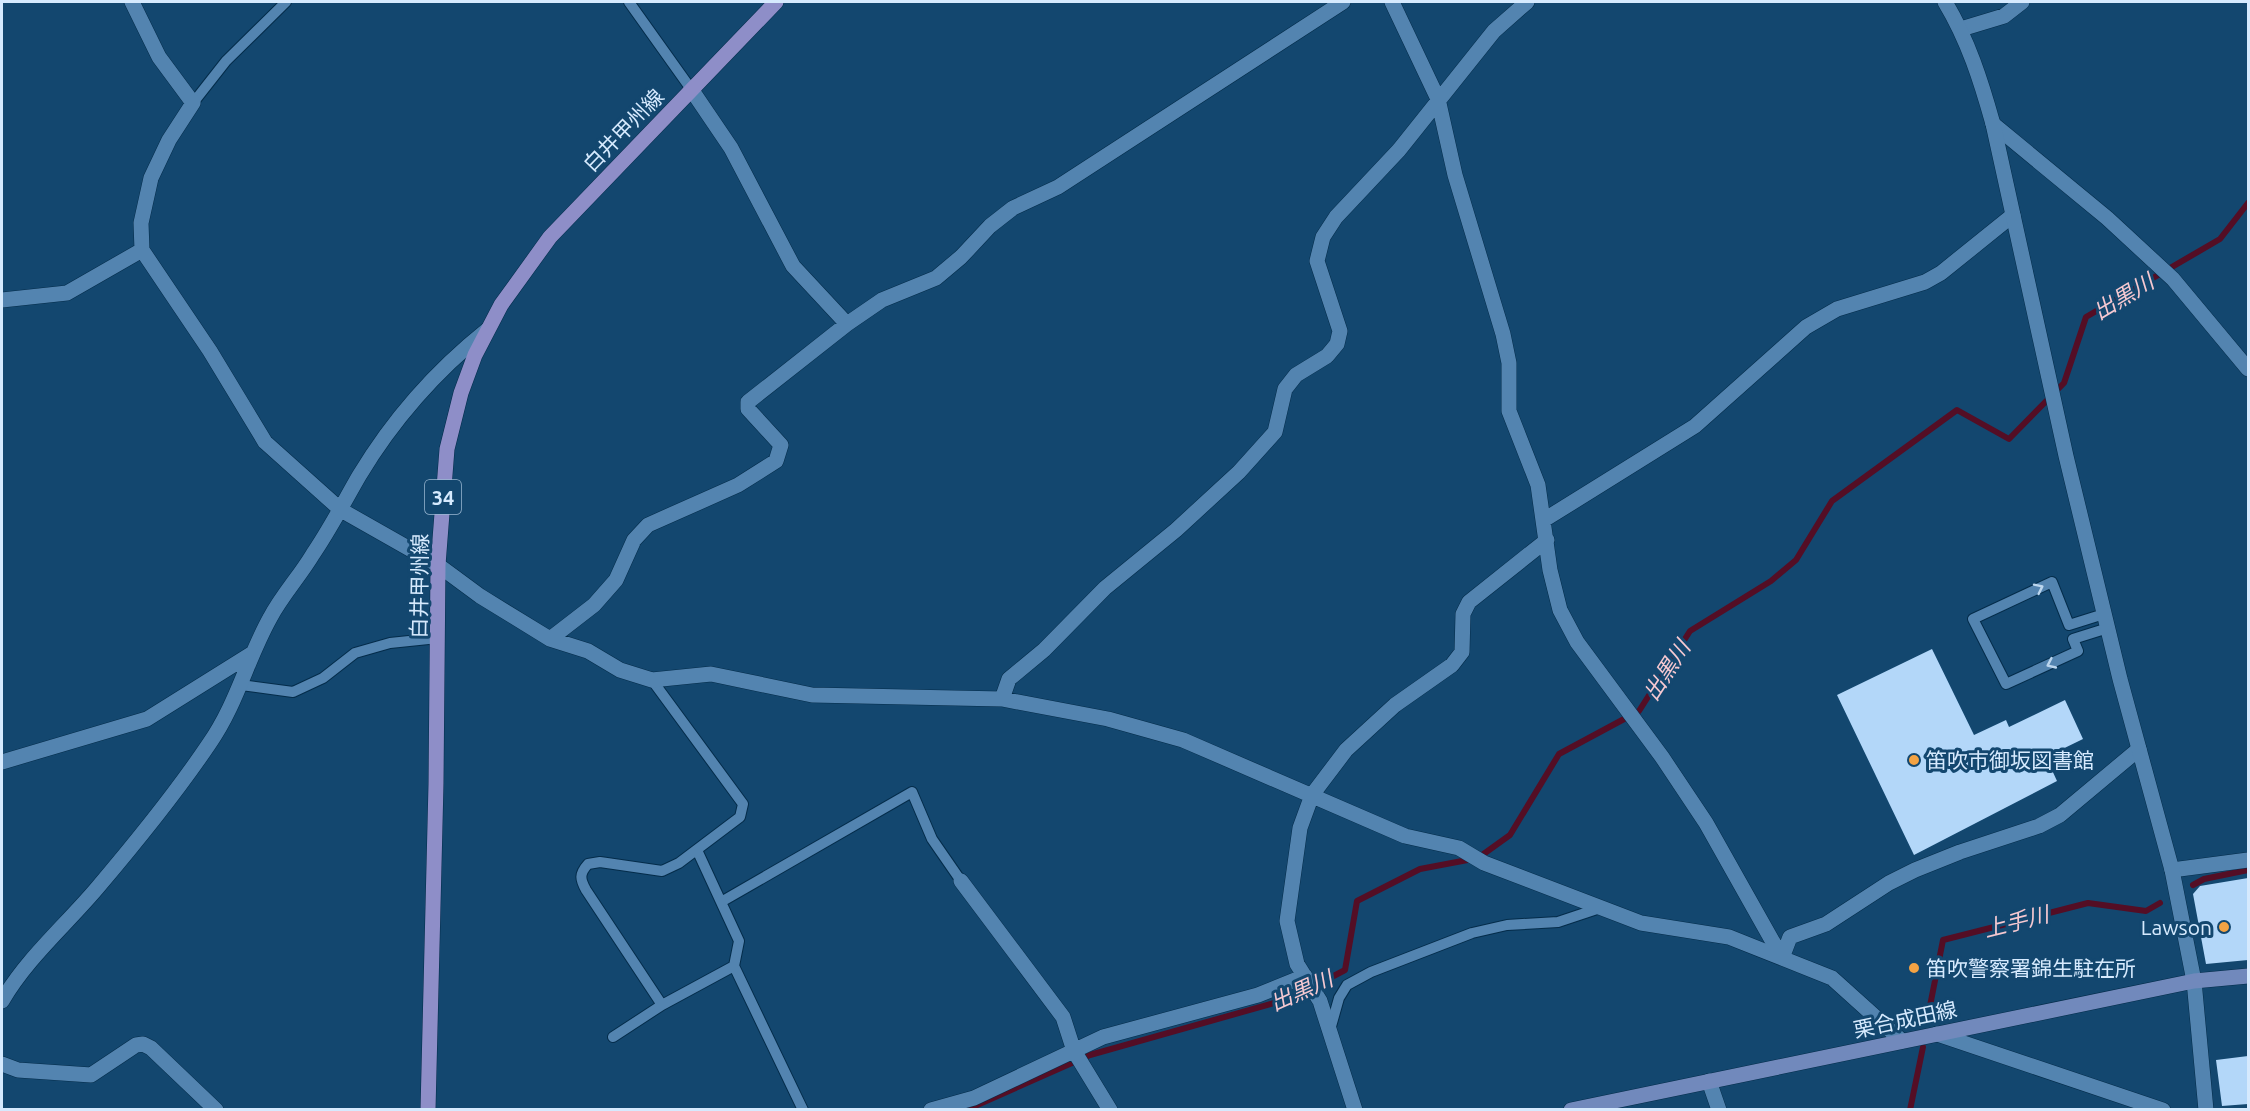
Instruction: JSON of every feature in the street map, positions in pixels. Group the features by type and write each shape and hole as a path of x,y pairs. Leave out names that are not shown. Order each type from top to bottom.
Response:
{"main road":[{"name":"白井甲州線","path":"428,1110 438,565 447,449 461,393 487,330 522,272 550,237 776,2"},
{"name":"栗合成田線","path":"1571,1110 2193,981 2248,976"}],"street":[{"path":"132,2 159,57 193,103 169,140 151,178 141,223 142,250 210,351 265,442 341,510 438,565 480,596 550,639 588,651 620,670 652,680 711,674 812,696 1002,699 1108,719 1183,740 1405,836 1462,849 1484,863 1641,923 1729,937 1782,957 1832,978 1902,1041"},
{"path":"550,639 594,605 616,580 634,540 648,525 738,485 776,460 781,446 748,409 748,402 847,324 882,300 936,278 961,257 990,226 1013,208 1058,187 1343,2"},
{"path":"1392,2 1438,99 1455,174 1503,334 1509,363 1509,411 1538,485 1550,570 1560,610 1577,642 1706,823 1782,957"},
{"path":"1002,699 1009,679 1044,650 1105,588 1176,530 1239,472 1275,432 1285,389 1296,375 1327,356 1337,344 1340,331 1317,261 1323,237 1336,217 1399,150 1494,31 1527,2"},
{"path":"1945,2 1961,29 1978,71 1993,124 2049,380 2106,621 2172,870 2193,981 2206,1110"},
{"path":"1961,29 2004,16 2022,2"},
{"path":"691,89 731,148 793,266 847,324"},
{"path":"1993,124 2158,264 2248,369"},
{"path":"1544,520 1695,426 1806,327 1837,309 1925,282 1941,273 2013,215"},
{"path":"2,300 67,293 142,250"},
{"path":"2,1001 13,981 99,887 208,746 227,718 242,685 251,654 290,584 311,558 360,475 411,405 454,357 487,330"},
{"path":"1355,1110 1319,999 1297,964 1287,921 1300,828 1312,795 1346,750 1395,705 1452,665 1462,652 1463,614 1470,602 1547,540"},
{"path":"2,762 147,719 251,654"},
{"path":"1782,957 1790,938 1826,924 1889,883 1960,852 2039,826 2060,815 2139,749"},
{"path":"2172,870 2248,860"},
{"path":"961,881 1063,1017 1074,1051 1110,1110"},
{"path":"931,1110 975,1098 1103,1037 1258,995 1305,976"},
{"path":"1937,1034 2163,1110"},
{"path":"2,1064 18,1070 91,1075 136,1045 143,1044 151,1048 216,1110"},
{"path":"1709,1081 1719,1110"}],"lane":[{"path":"193,103 226,61 286,2"},
{"path":"628,2 691,89"},
{"path":"2052,582 2069,625 2106,621 2073,639 2078,651 2006,684 1973,619 2052,582"},
{"path":"242,685 293,693 322,678 355,653 390,644 438,638"},
{"path":"652,680 743,804 740,817 697,850 662,871 600,862 588,864 581,872 581,879 586,890 662,1005"},
{"path":"721,902 912,792 932,839 961,881"},
{"path":"697,850 739,941 734,966 803,1110"},
{"path":"1330,1030 1339,998 1347,985 1371,972 1472,933 1507,925 1558,922 1600,908"},
{"path":"613,1037 662,1005 734,966"}],"building":[{"path":"1932,649 1974,735 2006,720 2009,727 2065,700 2083,739 2046,757 2057,781 1914,855 1837,695"},
{"name":"Lawson","path":"2248,878 2248,960 2206,964 2193,894 2200,886"},
{"path":"2248,1056 2248,1104 2222,1106 2216,1060"}],"waterway":[{"name":"出黒川","path":"966,1110 1090,1055 1292,998 1345,970 1357,901 1420,869 1478,858 1510,835 1559,754 1639,711 1690,631 1771,581 1796,560 1832,501 1957,410 2009,439 2064,383 2086,317 2220,239 2248,203"},
{"name":"上手川","path":"2193,885 2204,879 2248,870"},
{"name":"上手川","path":"1929,1011 1943,940 2088,903 2146,911 2160,903"},
{"name":"上手川","path":"1910,1110 1923,1047"}],"place":[{"name":"笛吹市御坂図書館","path":"1914,760"},
{"name":"Lawson","path":"2224,927"},
{"name":"笛吹警察署錦生駐在所","path":"1914,968"}]}
